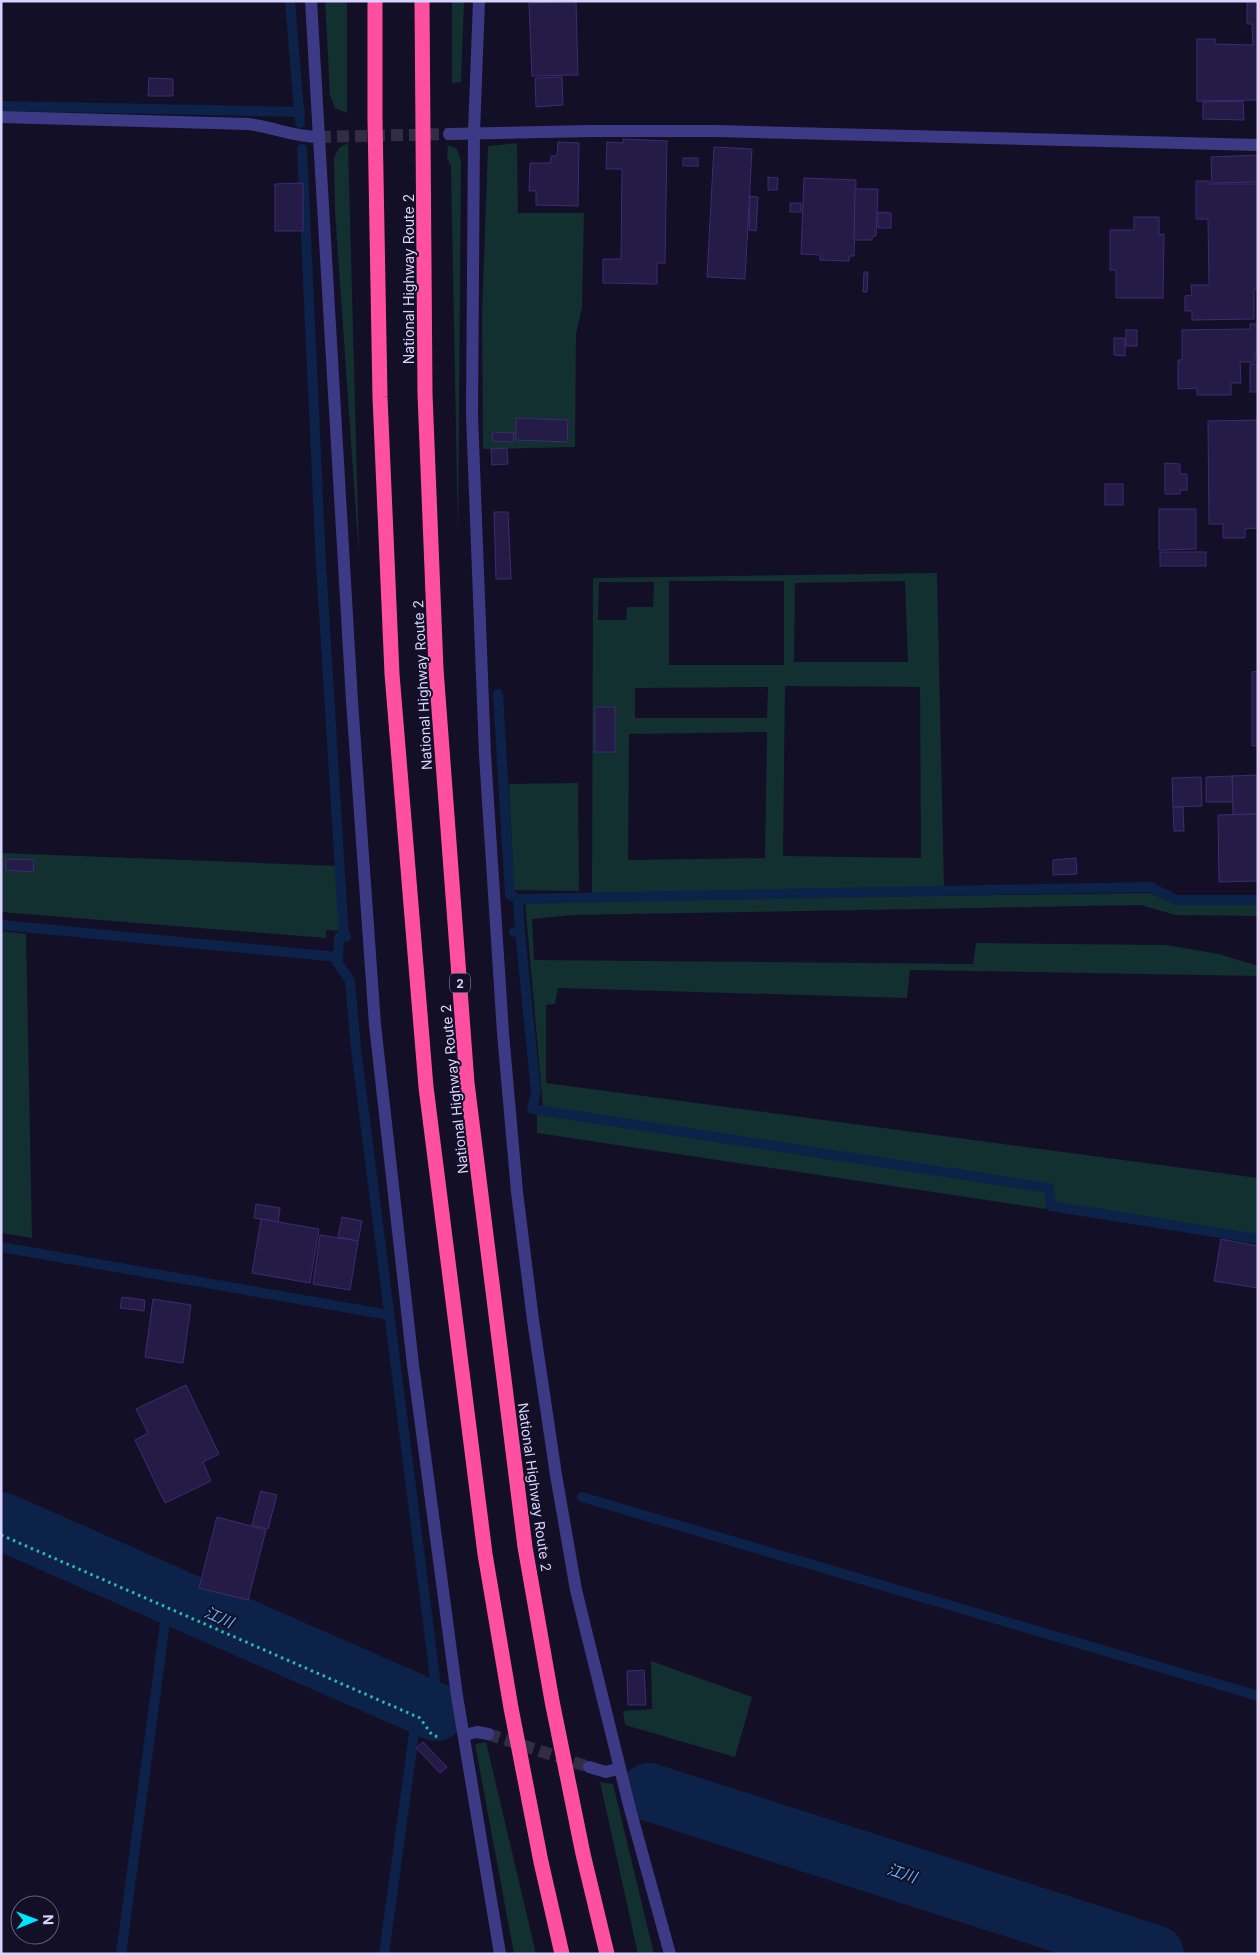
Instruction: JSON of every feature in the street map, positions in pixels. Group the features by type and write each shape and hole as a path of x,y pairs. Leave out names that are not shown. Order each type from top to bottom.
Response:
{"highway":[{"name":"National Highway Route 2","path":"374,1 380,396 392,674 426,1087 486,1554 511,1708 541,1862 562,1954"},
{"name":"National Highway Route 2","path":"422,1 425,394 436,669 467,1083 525,1547 556,1720 583,1854 607,1954"}],"street":[{"path":"311,1 352,691 375,1026 413,1365 457,1696 500,1954"},
{"path":"479,1 474,132 472,415 485,745 503,1033 517,1192 533,1320 556,1475 576,1590 620,1768 670,1954"},
{"path":"1,117 248,124 267,126 301,137 319,137"},
{"path":"449,134 474,132 716,131 1258,145"},
{"path":"464,1735 477,1732 488,1734"},
{"path":"589,1767 606,1772 620,1768"}],"path":[{"path":"1,1535 420,1718"}],"green space":[{"path":"325,1 347,1 347,113 335,108 330,95"},
{"path":"452,1 464,1 461,82 452,83"},
{"path":"348,143 359,556 335,212 334,158 339,148"},
{"path":"517,143 518,213 584,213 582,307 576,334 575,447 483,449 482,316 488,146"},
{"path":"448,145 457,149 461,161 458,537 451,166 447,158"},
{"path":"937,573 944,888 592,893 593,578","holes":["669,581 784,581 784,665 669,665","905,581 908,662 794,662 795,583","599,582 654,582 653,607 627,607 626,620 598,620","785,686 920,687 921,858 783,856","768,687 767,718 635,718 635,688","767,732 765,858 628,860 629,734"]},
{"path":"578,783 579,891 514,890 509,784"},
{"path":"1,853 337,866 341,931 326,930 326,938 1,912"},
{"path":"1149,893 1177,904 1258,903 1258,916 1175,915 1141,905 572,915 532,919 534,960 973,964 976,943 1166,945 1219,954 1258,966 1258,976 910,970 907,998 558,988 555,1004 546,1005 546,1083 1258,1178 1258,1235 1054,1204 1053,1185 543,1108 525,901"},
{"path":"1,931 26,934 32,1238 1,1233"},
{"path":"537,1114 1046,1191 1046,1209 537,1133"},
{"path":"651,1661 752,1697 735,1757 625,1725 623,1711 652,1709"},
{"path":"486,1742 536,1954 514,1954 475,1744"},
{"path":"600,1782 613,1784 654,1954 638,1954"}],"building":[{"path":"576,1 578,75 532,76 529,3"},
{"path":"1247,1 1258,1 1258,100 1197,101 1197,39 1215,39 1215,44 1253,45 1252,24 1247,24"},
{"path":"562,77 563,105 536,107 535,78"},
{"path":"149,78 173,79 173,96 148,96"},
{"path":"1243,101 1244,120 1203,119 1203,102"},
{"path":"623,139 667,141 665,263 657,263 657,284 603,283 603,259 621,259 622,169 606,169 607,142 623,143"},
{"path":"558,142 579,143 578,206 536,205 536,191 529,191 530,163 551,163 551,156 557,156"},
{"path":"714,147 752,149 745,279 707,277"},
{"path":"1258,155 1258,182 1212,183 1211,157"},
{"path":"683,158 698,158 698,166 683,166"},
{"path":"768,177 778,178 777,190 768,190"},
{"path":"804,178 856,180 854,256 849,256 849,261 820,260 820,255 801,254"},
{"path":"1196,181 1210,181 1210,184 1258,184 1258,289 1254,289 1254,319 1192,320 1192,311 1185,311 1185,296 1192,295 1191,285 1209,285 1208,219 1196,219"},
{"path":"303,183 303,231 275,231 275,184"},
{"path":"855,189 878,189 876,236 872,237 872,240 854,240"},
{"path":"750,196 758,197 756,231 749,230"},
{"path":"790,203 801,203 801,212 790,212"},
{"path":"878,212 891,213 891,228 878,228"},
{"path":"1134,217 1159,217 1159,235 1164,234 1163,298 1116,298 1116,270 1110,270 1110,230 1134,230"},
{"path":"864,272 868,272 867,292 863,292"},
{"path":"1250,324 1258,324 1258,354 1255,354 1255,362 1240,362 1241,383 1231,383 1231,395 1197,395 1197,388 1178,389 1178,360 1182,360 1182,330 1250,329"},
{"path":"1126,330 1137,330 1137,346 1126,346"},
{"path":"1114,338 1125,338 1125,356 1114,355"},
{"path":"1250,364 1258,364 1258,392 1250,392"},
{"path":"516,418 568,420 567,442 516,440"},
{"path":"1258,420 1258,528 1245,529 1245,538 1223,538 1223,524 1209,524 1208,421"},
{"path":"493,432 514,433 513,442 492,441"},
{"path":"507,448 508,464 492,465 491,449"},
{"path":"1165,463 1180,464 1180,474 1187,474 1187,490 1180,490 1180,494 1165,494"},
{"path":"1105,484 1123,484 1123,505 1105,505"},
{"path":"1159,509 1196,509 1196,549 1159,550"},
{"path":"494,512 508,512 511,579 496,579"},
{"path":"1160,552 1206,552 1206,566 1160,566"},
{"path":"1258,671 1258,746 1252,746 1252,672"},
{"path":"595,707 615,707 615,752 595,752"},
{"path":"1258,775 1258,814 1233,815 1232,776"},
{"path":"1232,776 1233,802 1206,802 1206,777"},
{"path":"1201,777 1202,806 1173,807 1172,778"},
{"path":"1173,807 1183,807 1184,831 1174,831"},
{"path":"1258,814 1258,881 1219,882 1218,815"},
{"path":"1076,858 1077,874 1053,875 1053,860"},
{"path":"6,859 34,860 33,872 6,870"},
{"path":"256,1204 280,1208 278,1222 254,1218"},
{"path":"342,1217 362,1221 358,1241 338,1237"},
{"path":"261,1219 319,1229 310,1283 252,1273"},
{"path":"320,1235 358,1241 350,1290 313,1284"},
{"path":"1221,1239 1258,1246 1258,1288 1214,1281"},
{"path":"122,1297 145,1300 144,1311 120,1308"},
{"path":"153,1299 191,1305 183,1363 145,1357"},
{"path":"186,1385 219,1454 203,1462 211,1481 165,1503 135,1440 148,1433 136,1409"},
{"path":"261,1491 277,1495 268,1529 252,1525"},
{"path":"217,1517 266,1530 248,1600 199,1588"},
{"path":"644,1670 646,1705 628,1705 627,1671"},
{"path":"423,1742 447,1767 440,1773 416,1748"}],"waterway":[{"path":"290,1 300,123"},
{"path":"1,106 300,112"},
{"path":"302,149 321,564 344,937"},
{"path":"498,694 510,895 518,899"},
{"path":"514,932 520,932 518,899 1150,887 1176,900 1258,900"},
{"path":"1,925 338,957 339,937 346,937"},
{"path":"520,932 536,1093 532,1109 1049,1188 1051,1206 1258,1239"},
{"path":"334,957 350,981 356,1049 435,1678 431,1710"},
{"path":"1,1247 389,1315"},
{"path":"582,1497 1258,1696"},
{"name":"江川","path":"1,1521 436,1712"},
{"name":"江川","path":"168,1602 169,1595"},
{"path":"121,1954 166,1615"},
{"path":"384,1954 418,1704"},
{"name":"江川","path":"649,1792 1155,1954"}],"tunnel":[{"path":"319,137 449,134"},
{"path":"488,1734 589,1767"}]}
